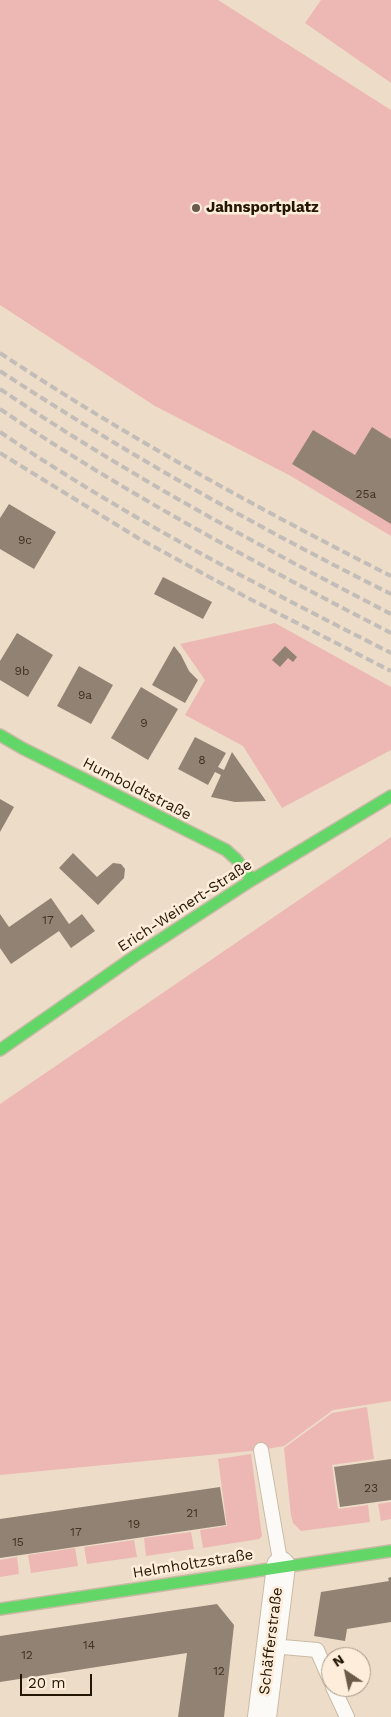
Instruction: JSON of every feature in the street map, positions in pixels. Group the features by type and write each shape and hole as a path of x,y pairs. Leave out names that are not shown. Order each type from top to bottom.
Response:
{"street":[{"name":"Humboldtstraße","path":"0,735 22,748 226,850 236,859 252,880"},
{"name":"Erich-Weinert-Straße","path":"0,1050 135,956 252,880 391,796"},
{"name":"Helmholtzstraße","path":"0,1609 391,1551"},
{"name":"Schäfferstraße","path":"266,1716 271,1646 281,1566"}],"lane":[{"path":"261,1450 281,1566"},
{"path":"271,1646 316,1650 321,1661"},
{"path":"338,1697 347,1717"}],"shaded area":[{"name":"Jahnsportplatz","path":"0,0 218,0 391,110 391,536 289,475 155,406 0,305"},
{"path":"321,0 391,0 391,83 305,23"},
{"path":"275,623 391,687 391,750 282,808 243,746 185,715 205,680 180,644"},
{"path":"391,837 391,1401 333,1410 284,1446 261,1450 0,1475 0,1104"},
{"path":"367,1407 374,1459 332,1465 338,1509 368,1505 370,1522 301,1531 293,1523 291,1515 284,1448 332,1413"},
{"path":"251,1454 262,1536 259,1539 203,1548 200,1530 227,1526 218,1459"},
{"path":"391,1502 391,1519 381,1521 378,1504"},
{"path":"191,1532 194,1549 146,1556 144,1538"},
{"path":"134,1540 137,1557 87,1564 84,1547"},
{"path":"75,1548 78,1566 31,1573 28,1555"},
{"path":"17,1557 19,1574 0,1577 0,1560"}],"building":[{"path":"372,427 391,439 391,524 292,464 313,430 355,455"},
{"path":"9,504 56,532 34,569 0,549 0,518"},
{"path":"163,577 212,602 203,619 154,594"},
{"path":"17,633 53,655 28,697 0,680 0,661"},
{"path":"174,646 189,671 198,680 185,703 152,685"},
{"path":"285,646 297,657 293,662 288,658 280,667 272,660"},
{"path":"79,666 113,685 91,724 57,706"},
{"path":"141,687 178,709 148,760 111,738"},
{"path":"195,737 226,753 218,767 224,770 232,752 266,801 235,802 211,797 221,775 215,772 208,785 178,769"},
{"path":"0,799 14,807 0,832"},
{"path":"73,853 97,877 113,863 121,864 125,869 124,878 98,905 59,868"},
{"path":"51,898 69,924 82,914 95,931 71,948 59,931 11,964 0,948 0,914 9,927"},
{"path":"391,1459 391,1500 340,1507 334,1467"},
{"path":"220,1487 226,1525 0,1558 0,1519"},
{"path":"391,1577 391,1622 347,1629 345,1641 314,1636 321,1592 389,1581 388,1578"},
{"path":"217,1604 234,1625 224,1717 178,1717 187,1653 0,1682 0,1636"}],"railway":[{"path":"0,353 47,384 192,470 391,576"},
{"path":"0,371 143,460 241,516 391,594"},
{"path":"0,389 143,479 291,562 391,614"},
{"path":"0,409 143,499 291,581 391,633"},
{"path":"0,432 143,521 291,602 391,653"},
{"path":"0,453 138,538 246,597 391,671"}],"traffic: fast":[{"path":"0,735 22,748 226,850 236,859 252,880"},
{"path":"0,1050 135,956 252,880 391,796"},
{"path":"0,1609 391,1551"}],"place":[{"name":"Jahnsportplatz","path":"196,208"}]}
